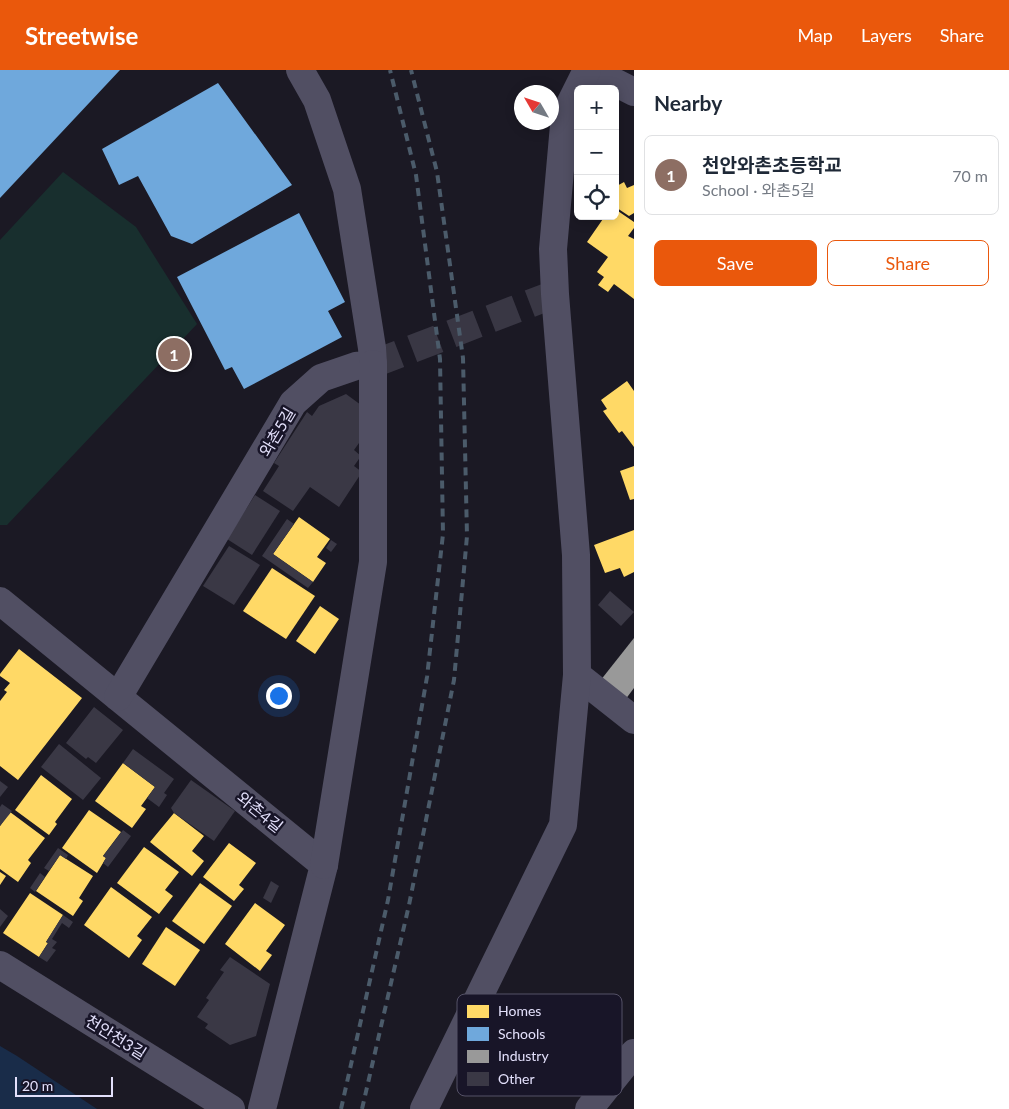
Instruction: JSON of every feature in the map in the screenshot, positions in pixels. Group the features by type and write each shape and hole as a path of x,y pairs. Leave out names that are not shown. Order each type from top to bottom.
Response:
{"street":[{"path":"262,1109 324,865 373,562 372,348 347,188 317,100 300,70"},
{"path":"480,994 563,825 577,675 576,556 553,249 564,114 587,70"},
{"path":"592,70 634,92"},
{"name":"와촌5길","path":"118,697 293,403 321,378 356,366 373,364"},
{"name":"와촌4길","path":"0,601 324,865"},
{"path":"577,675 634,720"},
{"name":"천안천3길","path":"0,966 231,1109"},
{"path":"424,1109 457,1042"},
{"path":"622,1068 634,1053"},
{"path":"589,1109 599,1096"}],"green space":[{"path":"63,172 136,227 197,324 7,525 0,525 0,240"}],"water":[{"path":"0,1046 17,1056 97,1109 0,1109"}],"building: Homes":[{"path":"624,182 627,188 634,185 634,213 629,216 619,209 619,185"},
{"path":"619,212 634,222 634,228 628,236 634,239 634,299 614,284 608,292 598,285 604,277 597,272 608,257 587,242 602,220 619,220"},
{"path":"627,381 634,391 634,447 622,431 619,433 603,411 607,409 601,400"},
{"path":"634,466 634,499 630,500 620,471"},
{"path":"299,517 330,539 317,557 326,563 313,582 273,554"},
{"path":"634,530 634,572 624,577 620,568 605,573 594,545"},
{"path":"272,568 315,596 286,639 243,611"},
{"path":"320,606 339,619 315,654 296,641"},
{"path":"19,649 82,698 18,780 0,766 0,701 7,692 4,690 10,683 0,674"},
{"path":"123,763 155,787 141,806 146,809 132,828 95,801"},
{"path":"41,775 72,799 55,822 57,824 49,835 15,810"},
{"path":"89,810 121,832 103,856 106,858 97,873 62,848"},
{"path":"10,812 45,838 28,860 31,863 18,882 0,869 0,826"},
{"path":"174,813 204,836 192,851 204,861 192,876 150,842"},
{"path":"229,843 256,863 239,885 244,889 234,901 203,877"},
{"path":"144,847 179,872 165,890 173,896 159,914 117,883"},
{"path":"60,855 93,876 79,898 83,901 73,916 36,891"},
{"path":"0,872 6,876 0,885"},
{"path":"200,883 232,906 204,944 172,921"},
{"path":"111,887 152,917 137,936 142,940 129,958 84,925"},
{"path":"30,893 63,915 39,957 3,933"},
{"path":"255,903 285,925 266,951 272,955 260,971 225,944"},
{"path":"166,927 200,950 175,986 142,964"}],"building: Schools":[{"path":"0,70 120,70 0,198"},
{"path":"218,83 292,185 192,244 171,236 138,176 119,185 102,149"},
{"path":"299,213 345,302 328,311 342,337 244,389 232,367 225,370 177,277"}],"building: Industry":[{"path":"634,638 634,688 625,700 600,681"}],"building: Other":[{"path":"346,394 361,405 359,443 354,450 361,456 354,466 362,472 339,507 310,487 293,511 263,491 279,466 274,463 307,412 312,416 319,406"},
{"path":"255,495 280,511 252,555 227,539"},
{"path":"287,519 294,524 273,554 313,582 308,588 262,556"},
{"path":"331,540 337,544 331,552 326,548"},
{"path":"229,546 260,565 234,605 203,586"},
{"path":"610,591 634,612 621,626 598,605"},
{"path":"94,707 123,730 96,763 88,757 86,759 66,743"},
{"path":"59,744 101,778 83,800 41,767"},
{"path":"133,749 174,779 164,793 167,795 159,807 147,798 155,787 123,763"},
{"path":"191,780 235,811 214,841 174,813 171,808"},
{"path":"0,781 8,787 0,797"},
{"path":"2,804 12,811 0,826 0,807"},
{"path":"123,830 131,836 108,867 103,863 106,858 103,856"},
{"path":"58,848 68,855 66,859 60,855 49,871 44,868"},
{"path":"40,873 45,877 35,892 30,888"},
{"path":"271,881 279,886 271,903 263,898"},
{"path":"0,909 8,916 0,927"},
{"path":"63,915 73,922 69,928 62,923 52,939 57,942 52,948 56,950 47,962 39,957"},
{"path":"230,957 270,984 256,1036 230,1045 205,1028 208,1024 197,1017 209,1000 206,998 224,972 220,970"}],"tunnel":[{"path":"373,364 555,294"}],"railway":[{"path":"341,1109 388,900 427,677 443,534 440,359 416,175 390,70"},
{"path":"362,1109 409,905 454,680 467,536 463,358 437,172 411,70"}],"place":[{"name":"천안와촌초등학교","path":"174,354"}]}
